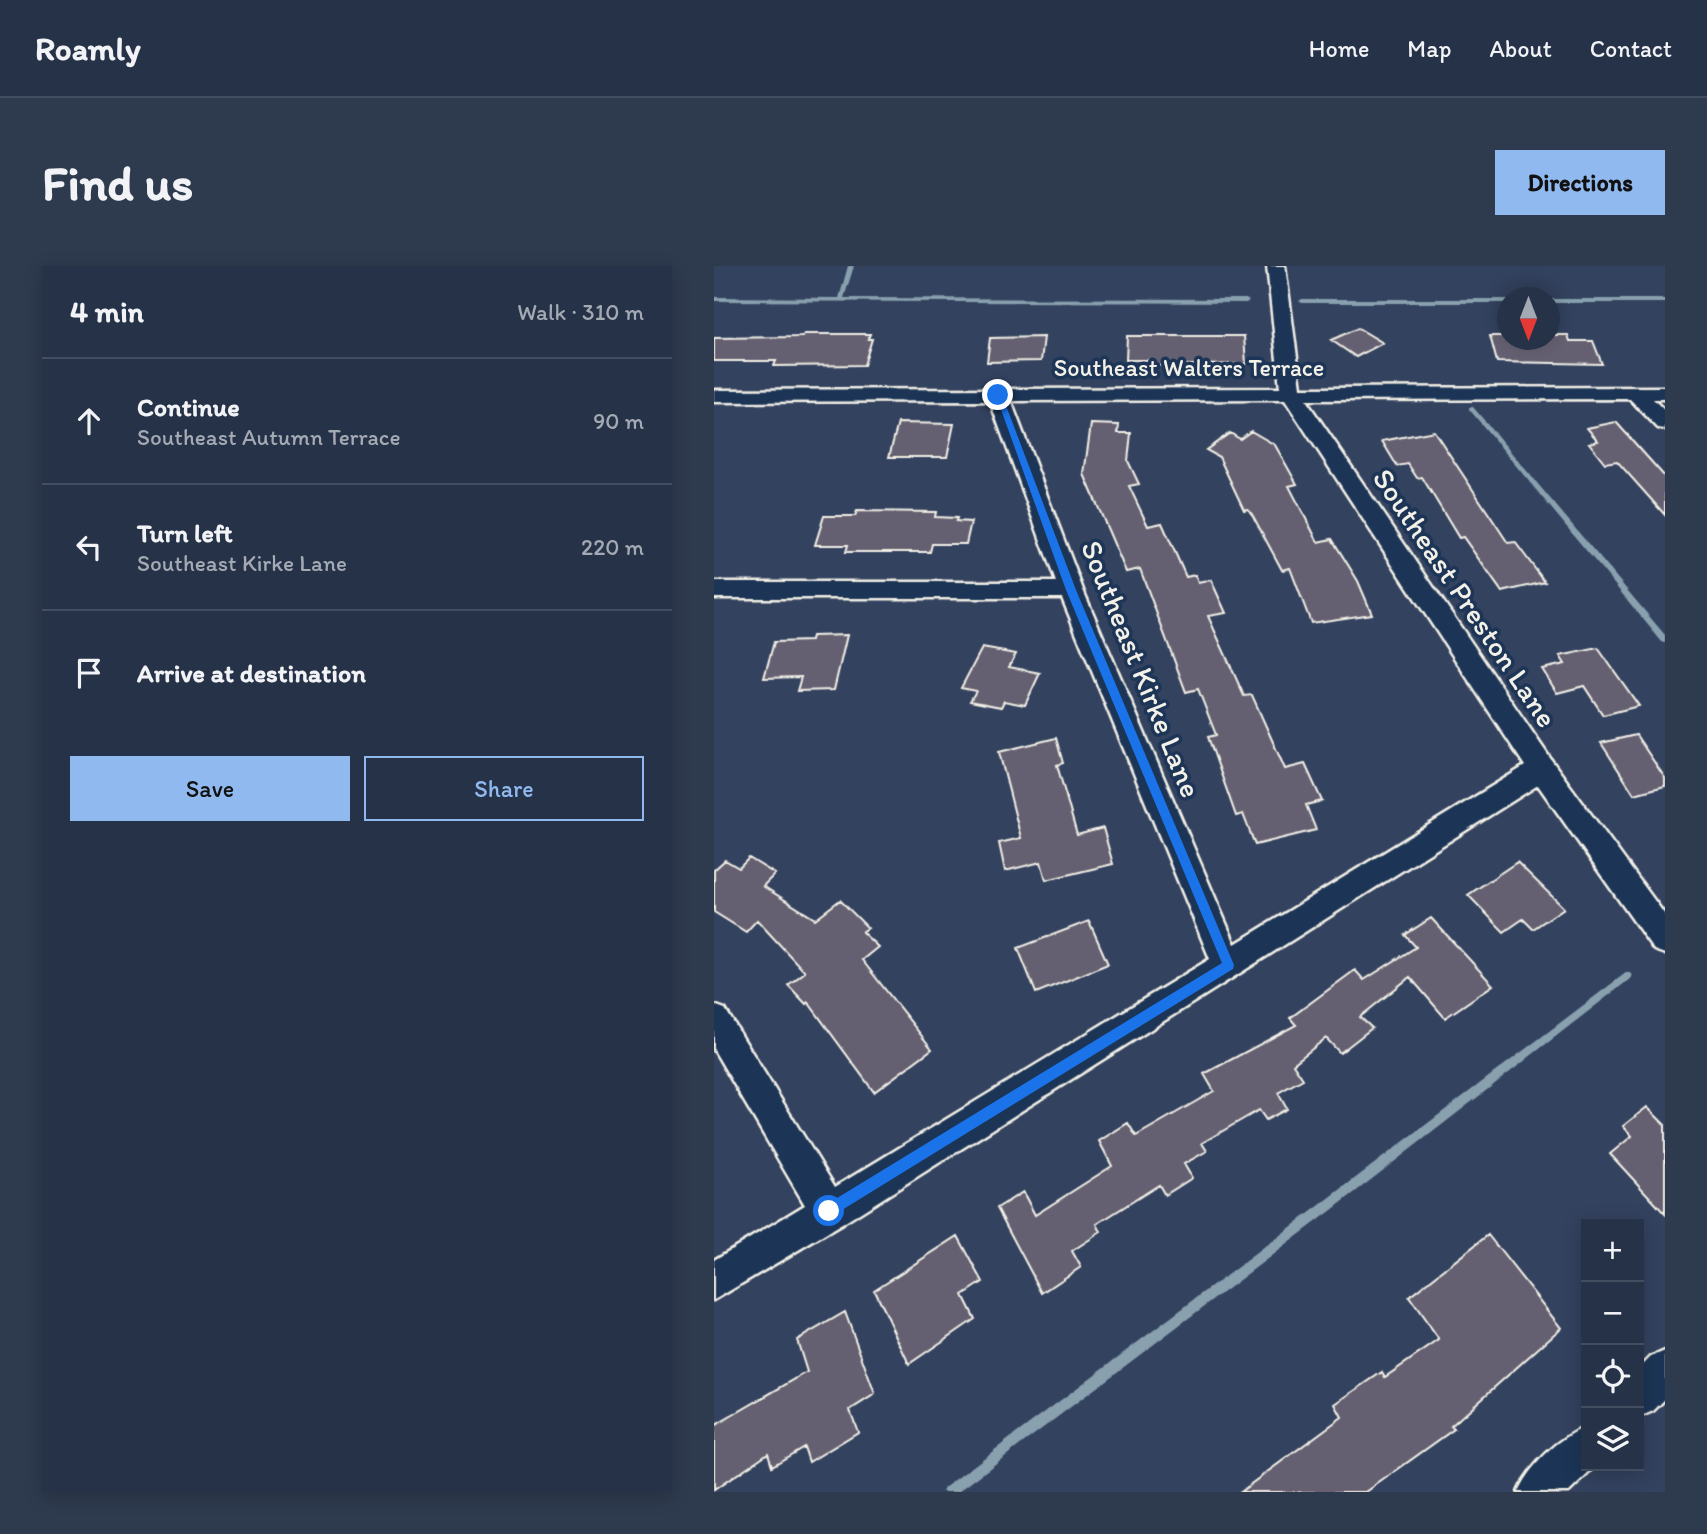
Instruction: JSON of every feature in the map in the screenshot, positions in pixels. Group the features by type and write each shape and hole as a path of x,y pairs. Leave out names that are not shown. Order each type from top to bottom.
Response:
{"street":[{"name":"Southeast Preston Lane","path":"1276,266 1291,394 1542,769 1665,940"},
{"path":"1635,393 1665,424"},
{"name":"Southeast Walters Terrace","path":"714,396 1665,393"},
{"name":"Southeast Kirke Lane","path":"998,395 1071,590 1228,965"},
{"path":"714,590 1071,590"},
{"path":"714,1280 1542,769"},
{"path":"714,1020 829,1211"},
{"path":"1644,1391 1665,1371"},
{"path":"1539,1492 1581,1452"}],"building":[{"path":"1358,328 1383,343 1356,357 1331,340"},
{"path":"804,334 870,334 868,339 872,339 864,365 774,366 776,361 714,361 714,338 803,337"},
{"path":"1560,335 1568,335 1570,341 1593,341 1602,364 1497,362 1490,336 1497,336 1497,350 1560,350"},
{"path":"1127,336 1244,336 1246,364 1149,366 1149,360 1126,360"},
{"path":"1044,337 1041,361 987,362 990,338"},
{"path":"1616,422 1665,477 1665,515 1617,461 1605,463 1589,443 1598,441 1587,428"},
{"path":"898,423 954,424 947,457 889,457"},
{"path":"1091,424 1119,425 1118,433 1131,433 1128,461 1139,484 1129,486 1148,526 1162,523 1186,577 1195,575 1198,583 1211,580 1226,613 1208,616 1244,696 1252,695 1285,769 1305,764 1322,801 1306,805 1316,830 1255,845 1243,814 1236,816 1208,737 1216,735 1198,689 1186,692 1140,569 1126,572 1084,474"},
{"path":"1251,431 1275,445 1297,484 1289,486 1318,542 1332,539 1358,581 1372,614 1311,623 1290,568 1282,570 1253,516 1248,509 1244,510 1219,457 1206,450 1230,433 1240,439"},
{"path":"1434,431 1508,543 1515,542 1545,582 1502,592 1463,537 1459,538 1422,477 1417,478 1408,464 1397,466 1382,441"},
{"path":"857,511 936,512 935,517 971,522 966,544 932,544 930,552 846,552 848,545 815,545 824,516 855,516"},
{"path":"847,635 834,690 797,691 801,677 764,678 774,642 811,641 812,636"},
{"path":"982,648 1016,654 1009,667 1040,673 1025,705 1004,701 1001,707 970,701 976,691 961,688"},
{"path":"1598,648 1639,706 1603,715 1584,686 1557,693 1542,669 1565,664 1560,656"},
{"path":"1636,735 1665,778 1665,786 1634,794 1601,743"},
{"path":"1056,738 1063,763 1057,765 1077,835 1103,828 1113,864 1046,880 1041,862 1005,871 999,843 1021,838 999,752"},
{"path":"749,858 775,874 763,886 815,919 840,900 868,928 862,932 878,947 862,960 932,1049 874,1092 808,1002 806,1004 788,985 805,972 757,920 746,932 714,912 714,870 725,860 739,868"},
{"path":"1517,862 1564,908 1533,929 1523,919 1504,932 1468,895"},
{"path":"1431,918 1493,985 1445,1018 1410,977 1360,1017 1372,1028 1340,1053 1326,1038 1293,1064 1303,1079 1278,1093 1287,1109 1266,1120 1259,1110 1202,1143 1207,1151 1184,1164 1192,1178 1165,1195 1159,1185 1097,1224 1101,1232 1072,1251 1081,1267 1042,1293 997,1208 1023,1192 1035,1215 1112,1166 1099,1141 1128,1123 1136,1136 1214,1091 1204,1074 1296,1025 1290,1018 1355,970 1364,980 1416,947 1405,935"},
{"path":"1089,921 1108,964 1036,993 1018,948"},
{"path":"1647,1107 1665,1125 1665,1214 1610,1154 1632,1136 1623,1126"},
{"path":"1488,1235 1561,1328 1451,1426 1454,1429 1366,1492 1240,1492 1342,1417 1335,1404 1382,1372 1385,1377 1439,1340 1409,1297"},
{"path":"958,1236 983,1282 963,1295 975,1319 909,1364 874,1290"},
{"path":"845,1312 875,1394 850,1410 858,1432 809,1462 804,1447 772,1466 768,1453 714,1490 714,1426 807,1372 797,1340"}],"waterway":[{"path":"841,299 851,266"},
{"path":"714,299 1246,301"},
{"path":"1302,301 1497,301"},
{"path":"1560,301 1665,301"},
{"path":"1471,408 1665,640"},
{"path":"948,1492 1328,1206 1627,976"}],"route":[{"path":"829,1211 1228,965 1071,590 998,395"}]}
